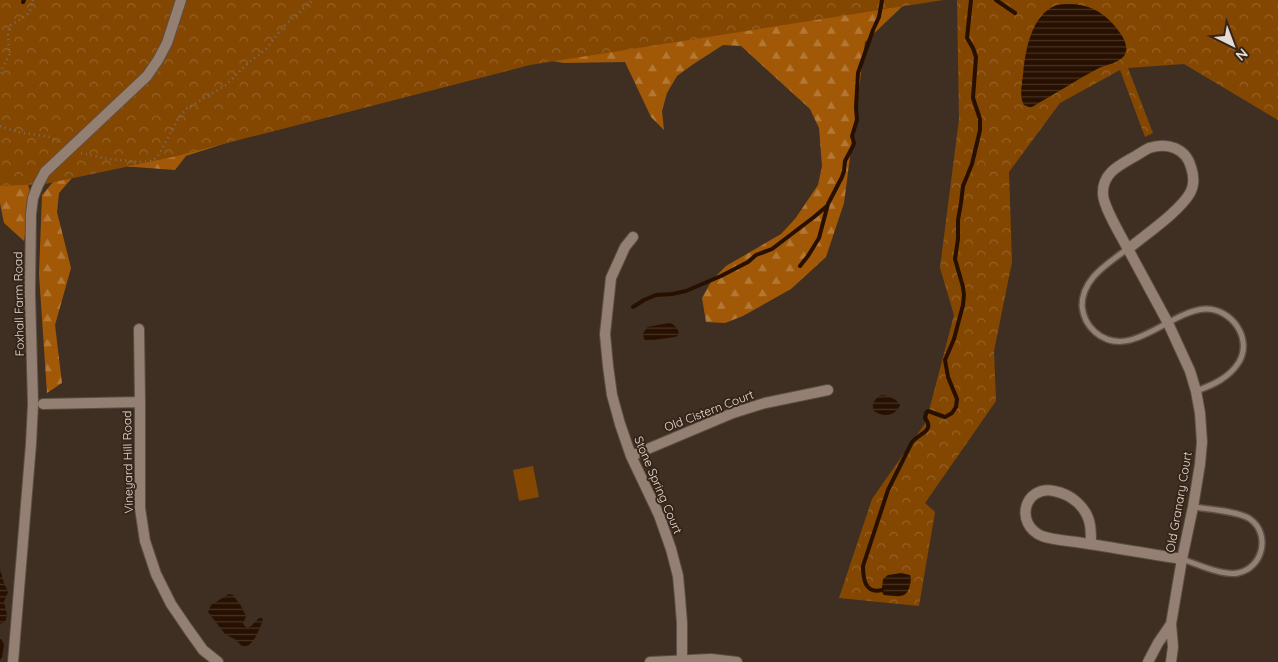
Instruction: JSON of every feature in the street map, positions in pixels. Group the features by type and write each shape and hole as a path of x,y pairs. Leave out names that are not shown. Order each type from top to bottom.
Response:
{"street":[{"name":"Foxhall Farm Road","path":"13,662 31,444 38,404 30,293 33,198 45,172 147,76 167,43 181,0"},
{"name":"Old Granary Court","path":"1128,249 1176,210 1191,192 1193,183 1191,165 1186,156 1179,150 1161,145 1148,149 1114,168 1107,177 1103,194 1105,203 1128,249 1168,323 1190,371 1200,413 1202,442 1200,464 1171,624 1174,647 1171,662"},
{"name":"Stone Spring Court","path":"633,237 625,247 611,278 605,334 608,366 612,396 620,424 631,456 659,515 678,576 682,623 682,660"},
{"name":"Vineyard Hill Road","path":"139,328 140,508 145,541 156,574 171,604 203,650 218,662"},
{"name":"Old Cistern Court","path":"631,456 733,413 765,403 828,390"},
{"path":"38,404 140,402"},
{"path":"1091,544 1090,526 1086,513 1069,496 1046,489 1036,493 1030,499 1026,507 1027,525 1043,537 1182,559"},
{"name":"Old Granary Court","path":"1148,662 1171,624"},
{"path":"650,662 711,659 737,662"}],"lane":[{"path":"1128,249 1097,272 1085,288 1082,312 1087,323 1103,338 1113,341 1126,341 1138,338 1190,312 1205,309 1229,316 1236,323 1241,334 1244,344 1243,353 1232,371 1214,385 1196,391"},
{"path":"1182,559 1229,573 1239,573 1256,562 1261,553 1263,541 1261,532 1249,519 1241,515 1193,507"}],"path":[{"path":"0,73 9,55 8,34 11,25 27,15 33,0"},
{"path":"0,126 17,132 51,137 69,149 108,159 152,161 158,156 178,118 186,109 226,85 266,49 284,26 313,0"}],"green space":[{"path":"0,0 943,0 530,65 173,157 45,184 0,186"},
{"path":"909,0 865,42 844,203 826,257 791,289 743,316 725,323 706,322 702,298 712,280 726,266 781,234 795,219 818,185 822,166 819,128 810,109 741,46 723,45 677,76 667,93 662,111 664,130 651,117 625,62 564,63 546,60 275,127 186,156 175,170 94,164 78,171 59,193 57,212 71,268 55,325 62,383 47,393 39,274 42,195 88,141 163,68"},
{"path":"957,0 1278,0 1278,120 1184,64 1128,68 1153,133 1145,137 1120,70 1060,103 1009,172 1012,262 994,351 996,401 925,503 935,512 919,606 839,598 872,499 926,422 954,315 940,268 959,119"},
{"path":"0,139 24,170 31,195 24,241 4,223 0,203"},
{"path":"533,466 539,497 519,501 513,470"}],"shaded area":[{"path":"1057,5 1082,5 1093,9 1108,19 1123,38 1126,46 1125,54 1117,61 1099,68 1032,107 1024,105 1022,86 1026,56 1035,25 1048,10"},
{"path":"669,323 676,328 679,335 646,341 644,339 643,334 647,327"},
{"path":"882,395 892,398 899,403 898,409 892,414 884,415 873,410 875,401"},
{"path":"0,569 8,592 4,602 7,615 5,622 0,624"},
{"path":"901,573 910,575 911,578 906,593 900,596 884,595 882,589 883,579 888,575"},
{"path":"229,594 233,595 241,606 246,616 243,624 247,628 259,618 263,620 256,637 247,646 243,647 236,640 225,634 208,612 211,605"}],"waterway":[{"path":"800,266 819,238 828,204 842,177 845,161 854,143 852,136 857,120 858,73 879,17 882,0"},
{"path":"882,590 876,591 869,588 866,584 863,566 888,490 912,442 927,429 926,413 928,411 945,417 952,413 956,407 957,399 948,377 945,360 954,339 963,305 963,287 955,259 958,220 963,186 972,164 980,130 980,119 973,98 976,57 967,38 971,0"},
{"path":"996,0 1015,13"},
{"path":"633,307 656,295 686,291 748,262 756,255 772,249 827,206"},
{"path":"0,641 2,645 0,657"}]}
